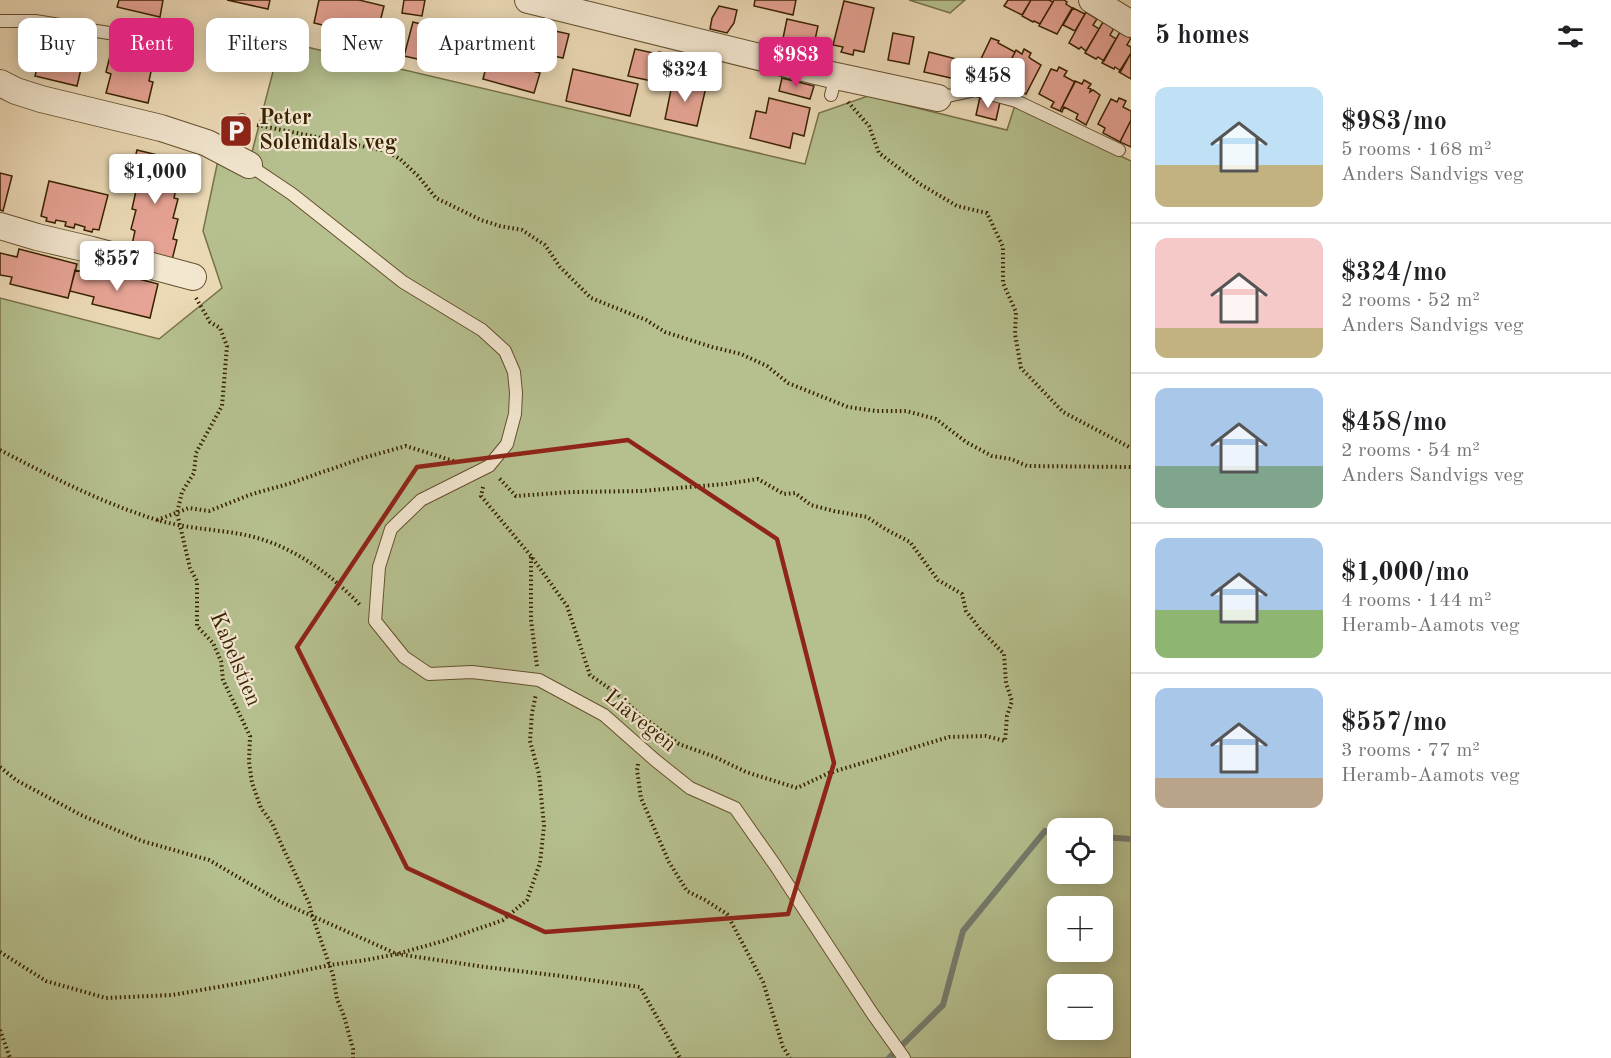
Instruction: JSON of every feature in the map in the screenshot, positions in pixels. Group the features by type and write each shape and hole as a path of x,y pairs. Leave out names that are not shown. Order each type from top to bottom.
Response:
{"street":[{"path":"528,0 833,85 938,98"},
{"path":"1092,0 1131,24"},
{"path":"0,83 41,99 161,128 207,142 239,160"},
{"path":"0,226 193,277"}],"lane":[{"path":"0,21 35,21 109,33"},
{"path":"938,98 976,90 1016,101 1119,150"},
{"path":"242,120 239,160 291,194 403,282 482,330 505,351 514,372 515,414 507,444 489,466 421,500 391,529 379,567 375,621"},
{"name":"Liavegen","path":"375,621 404,657 429,674 472,672 539,680 604,715 690,788 735,807 904,1058"}],"path":[{"path":"833,85 869,126 879,153 957,206 987,213 1003,247 1003,283 1016,312 1015,334 1021,368 1063,412 1131,448"},
{"path":"242,120 386,151 400,159 436,198 481,220 522,230 545,245 560,267 591,298 646,320 665,332 741,354 767,366 788,383 830,400 848,407 876,411 906,411 936,419 966,442 992,456 1011,459 1027,466 1131,467"},
{"name":"Kabelstien","path":"193,277 191,287 198,302 210,322 220,328 227,346 222,406 196,453 194,473 182,492 177,513 190,568 197,581 197,626 213,643 221,661 223,680 250,736 249,762 252,783 261,808 273,823 309,903 330,965 337,999 353,1048 353,1058"},
{"path":"157,520 189,508 209,511 252,494 406,446 460,463 489,466 516,496 571,492 642,491 758,479 784,494 795,493 811,505 867,517 910,542 938,580 962,594 966,611 1004,654 1006,683 1012,701 1005,741 986,736 949,737 829,772 797,788 746,772 680,744 590,675 567,606 531,556 481,496 489,466"},
{"path":"0,450 52,478 157,520 243,535 305,558 328,575 375,621"},
{"path":"0,952 46,981 106,998 172,995 397,954 503,920 527,900 540,863 544,826 539,774 531,741 532,713 539,680 531,620 531,556"},
{"path":"655,726 641,748 637,770 641,798 669,862 687,891 727,915 763,982 783,1047 790,1058"},
{"path":"0,767 16,780 81,815 142,842 209,860 281,902 397,954 640,987 680,1058"},
{"path":"0,1030 10,1058"}],"highlighted area":[{"path":"628,440 777,539 834,763 788,914 545,932 407,868 297,647 417,467"}],"green space":[{"path":"909,0 965,0 950,13"},
{"path":"309,48 321,50 321,72 405,72 405,70 805,164 819,113 868,96 1007,130 1015,105 1131,161 1131,1058 0,1058 0,298 159,339 222,288 203,231 221,146 251,156 273,72 309,72"}],"building":[{"path":"119,0 163,0 160,17 117,7"},
{"path":"227,0 270,0 268,9"},
{"path":"319,0 359,0 384,6 381,18 321,18 321,25 314,23"},
{"path":"404,0 425,0 422,16 402,13"},
{"path":"755,0 796,0 793,15 754,6"},
{"path":"1008,0 1031,0 1022,15 1004,6"},
{"path":"1031,0 1053,2 1040,24 1022,16"},
{"path":"1054,0 1064,0 1072,8 1057,34 1039,26"},
{"path":"844,1 874,8 864,52 854,50 853,55 841,52 843,47 833,45"},
{"path":"719,6 737,10 734,23 727,33 710,29 712,18"},
{"path":"1073,8 1085,14 1075,31 1063,25"},
{"path":"1086,12 1097,19 1093,25 1099,29 1086,51 1069,43"},
{"path":"787,19 818,26 813,49 782,43"},
{"path":"413,22 417,23 417,59 405,56"},
{"path":"1103,22 1114,28 1110,35 1116,39 1104,61 1085,53"},
{"path":"557,31 569,34 563,58 557,57"},
{"path":"1120,32 1131,38 1127,45 1131,47 1131,53 1121,71 1102,63"},
{"path":"893,33 914,37 909,64 888,60"},
{"path":"991,38 1015,52 1001,80 992,76 994,71 979,63"},
{"path":"635,49 658,54 652,81 628,76"},
{"path":"1024,49 1031,53 1029,57 1031,59 1041,65 1026,94 1016,89 1019,83 1010,79 1009,82 1002,78 1016,50 1022,54"},
{"path":"659,52 680,57 675,80 653,75"},
{"path":"929,52 964,61 960,80 924,72"},
{"path":"1131,53 1131,79 1119,72"},
{"path":"109,60 109,72 151,72 149,81 153,82 148,103 106,93 111,74 106,72"},
{"path":"1059,67 1067,71 1064,76 1075,82 1060,111 1051,107 1054,102 1039,94 1051,69 1057,71"},
{"path":"573,69 638,84 630,116 566,101"},
{"path":"36,72 80,72 77,86 35,76"},
{"path":"485,72 540,73 534,93 483,79"},
{"path":"782,78 814,86 810,99 779,91"},
{"path":"673,80 706,87 697,126 665,119"},
{"path":"1084,80 1091,84 1088,88 1091,89 1090,92 1093,90 1100,95 1086,125 1076,119 1078,114 1064,107 1062,112 1060,111 1075,81 1082,84"},
{"path":"980,97 1000,102 996,120 976,115"},
{"path":"769,98 810,108 804,136 793,133 790,148 750,138 756,111 766,113"},
{"path":"1119,98 1126,101 1123,107 1131,111 1131,120 1120,142 1103,133 1105,128 1098,124 1111,99 1117,102"},
{"path":"1131,120 1131,147 1120,142"},
{"path":"137,150 178,160 174,178 178,179 174,198 178,199 173,218 178,219 173,239 177,240 172,260 131,249 135,231 131,229 136,210 132,209 136,191 132,190 136,171 132,170"},
{"path":"0,173 12,176 3,211 0,210"},
{"path":"49,181 108,195 99,230 93,229 92,232 75,224 74,228 65,226 66,222 46,221 47,218 41,216"},
{"path":"19,249 77,264 68,298 10,284 12,277 0,275 0,253 17,257"},
{"path":"101,269 158,284 150,318 92,304 94,297 70,291 75,270 99,276"}],"waterway":[{"path":"889,1058 943,1005 963,931 1047,831"},
{"path":"1113,838 1131,839"}],"place":[{"name":"Peter Solemdals veg","path":"236,131"}]}
